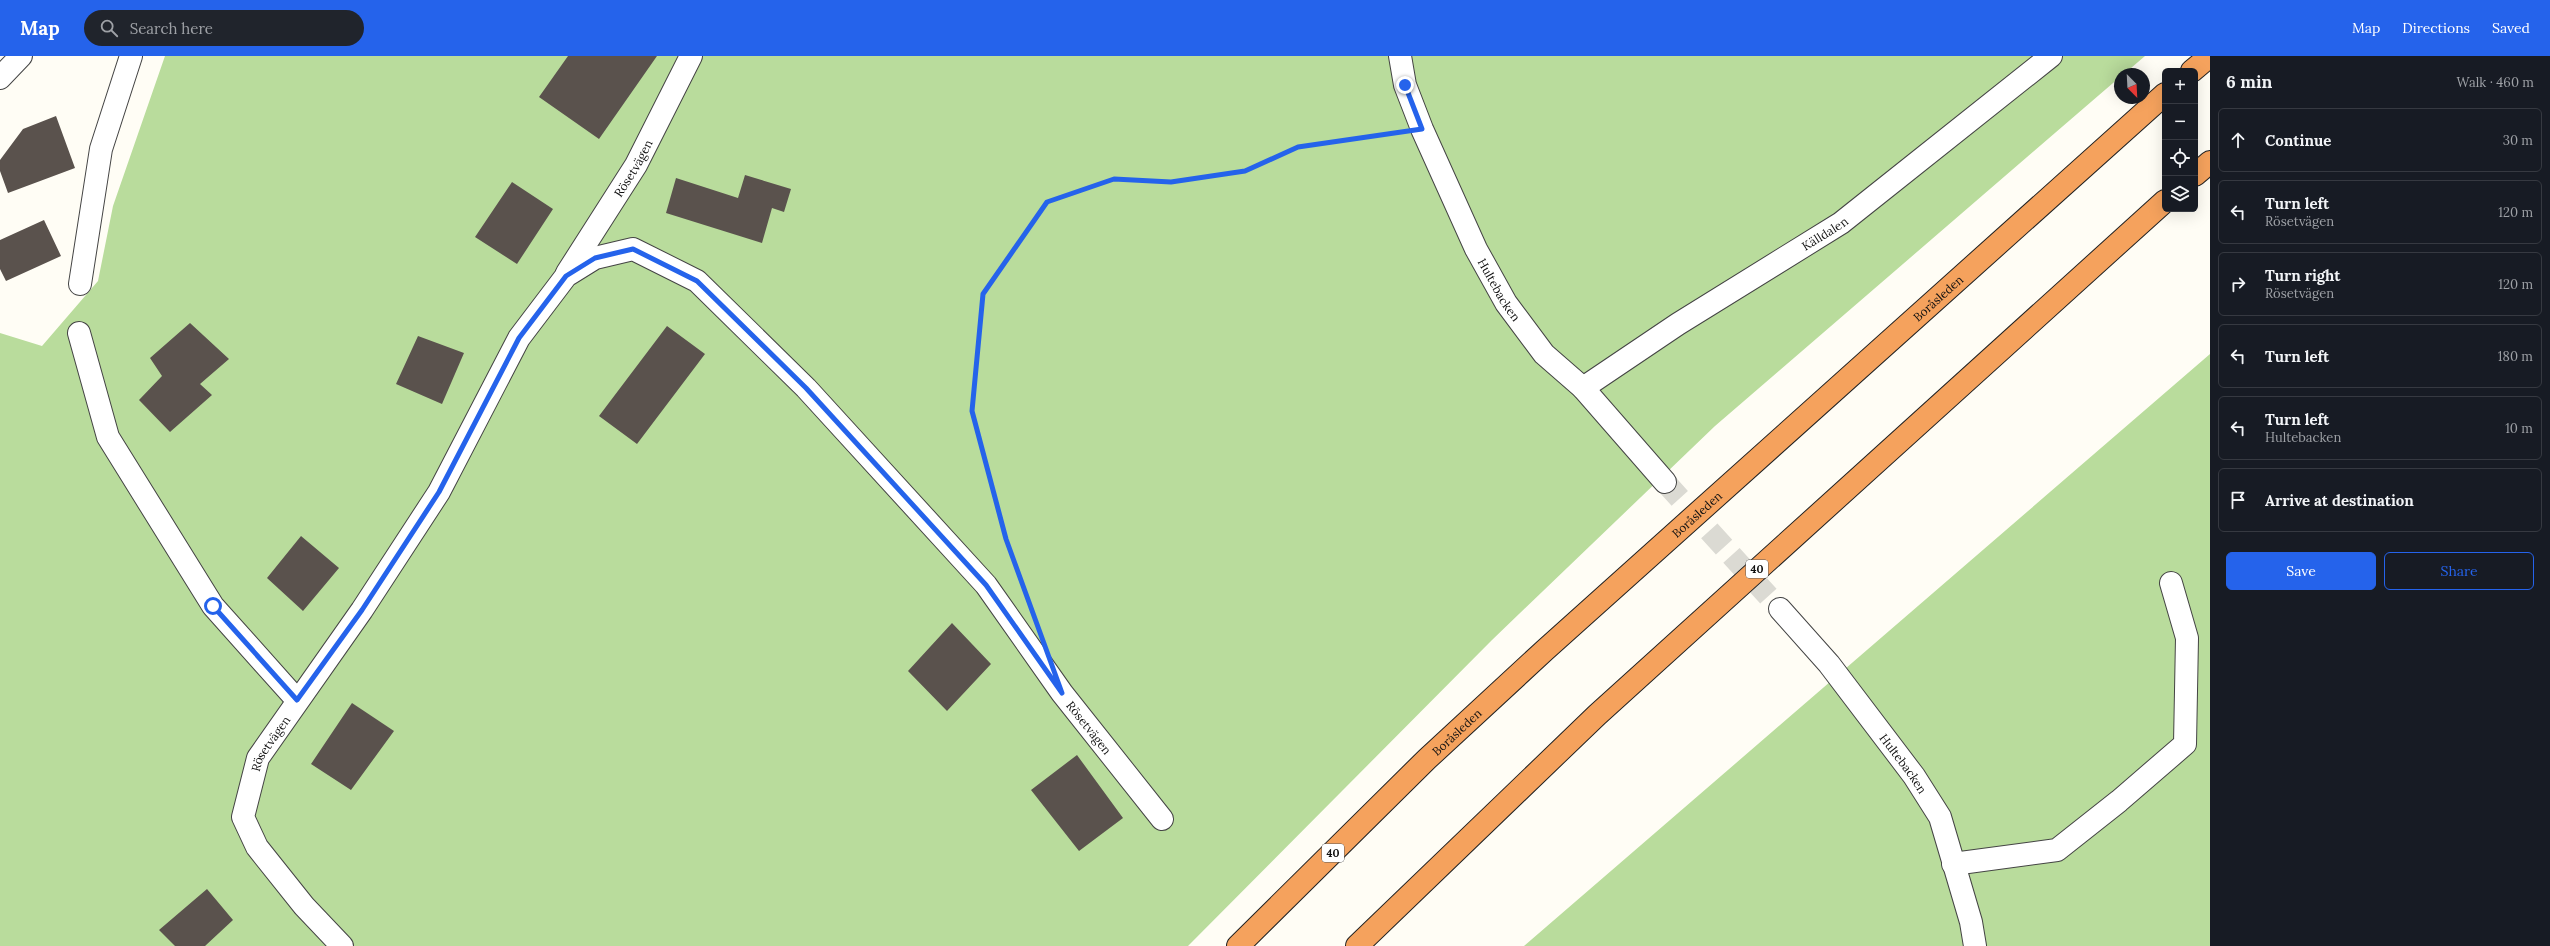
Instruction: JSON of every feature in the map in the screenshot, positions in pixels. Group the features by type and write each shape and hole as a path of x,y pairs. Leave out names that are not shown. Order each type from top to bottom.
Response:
{"highway":[{"path":"2196,68 2210,56"},
{"name":"Boråsleden","path":"1238,946 1422,765 1545,650 2162,97"},
{"path":"2198,172 2210,162"},
{"name":"40","path":"1357,946 1597,715 2162,204"}],"street":[{"path":"0,78 21,56"},
{"path":"80,284 101,149 131,56"},
{"name":"Rösetvägen","path":"342,946 304,906 257,848 243,817 258,758 297,700 362,610 439,492 519,338 566,276 636,165 691,56"},
{"name":"Hultebacken","path":"1400,56 1405,85 1422,129 1476,249 1506,303 1544,354 1583,388 1665,482"},
{"name":"Källdalen","path":"1583,388 1678,324 1841,223 2051,56"},
{"name":"Rösetvägen","path":"566,276 595,258 633,249 697,281 806,388 986,585 1062,693 1162,819"},
{"path":"79,333 108,437 213,606 297,700"},
{"path":"1954,864 2057,850 2119,801 2185,744 2187,638 2171,584"},
{"name":"Hultebacken","path":"1780,609 1829,664 1914,776 1940,817 1971,922 1975,946"}],"path":[{"path":"1025,592 1006,539 972,411 983,294 1047,202 1114,179 1171,182 1245,171 1298,147 1422,129"}],"green space":[{"path":"165,56 2145,56 2131,68 2114,68 2114,82 1715,426 1492,640 1188,946 0,946 0,333 42,346 98,281 113,206"},
{"path":"2210,354 2210,946 1524,946"}],"building":[{"path":"568,56 657,56 599,139 539,97"},
{"path":"56,116 75,168 8,193 0,171 0,160 23,129"},
{"path":"745,175 791,189 784,212 772,208 762,243 666,213 676,178 738,198"},
{"path":"512,182 553,209 517,264 475,237"},
{"path":"44,220 61,256 6,281 0,269 0,240"},
{"path":"190,323 229,359 200,384 212,395 170,432 139,400 162,376 150,358"},
{"path":"667,326 705,354 637,444 599,416"},
{"path":"418,336 464,353 442,404 396,384"},
{"path":"301,536 339,568 303,611 267,578"},
{"path":"952,623 991,664 947,711 908,671"},
{"path":"352,703 394,731 351,790 311,764"},
{"path":"1077,755 1123,818 1079,851 1031,790"},
{"path":"207,889 233,920 205,946 175,946 159,930"}],"tunnel":[{"path":"1665,482 1780,609"}],"route":[{"path":"213,606 297,700 362,610 439,492 519,338 566,276 595,258 633,249 697,281 806,388 986,585 1062,693 1006,539 972,411 983,294 1047,202 1114,179 1171,182 1245,171 1298,147 1422,129 1405,85"}]}
